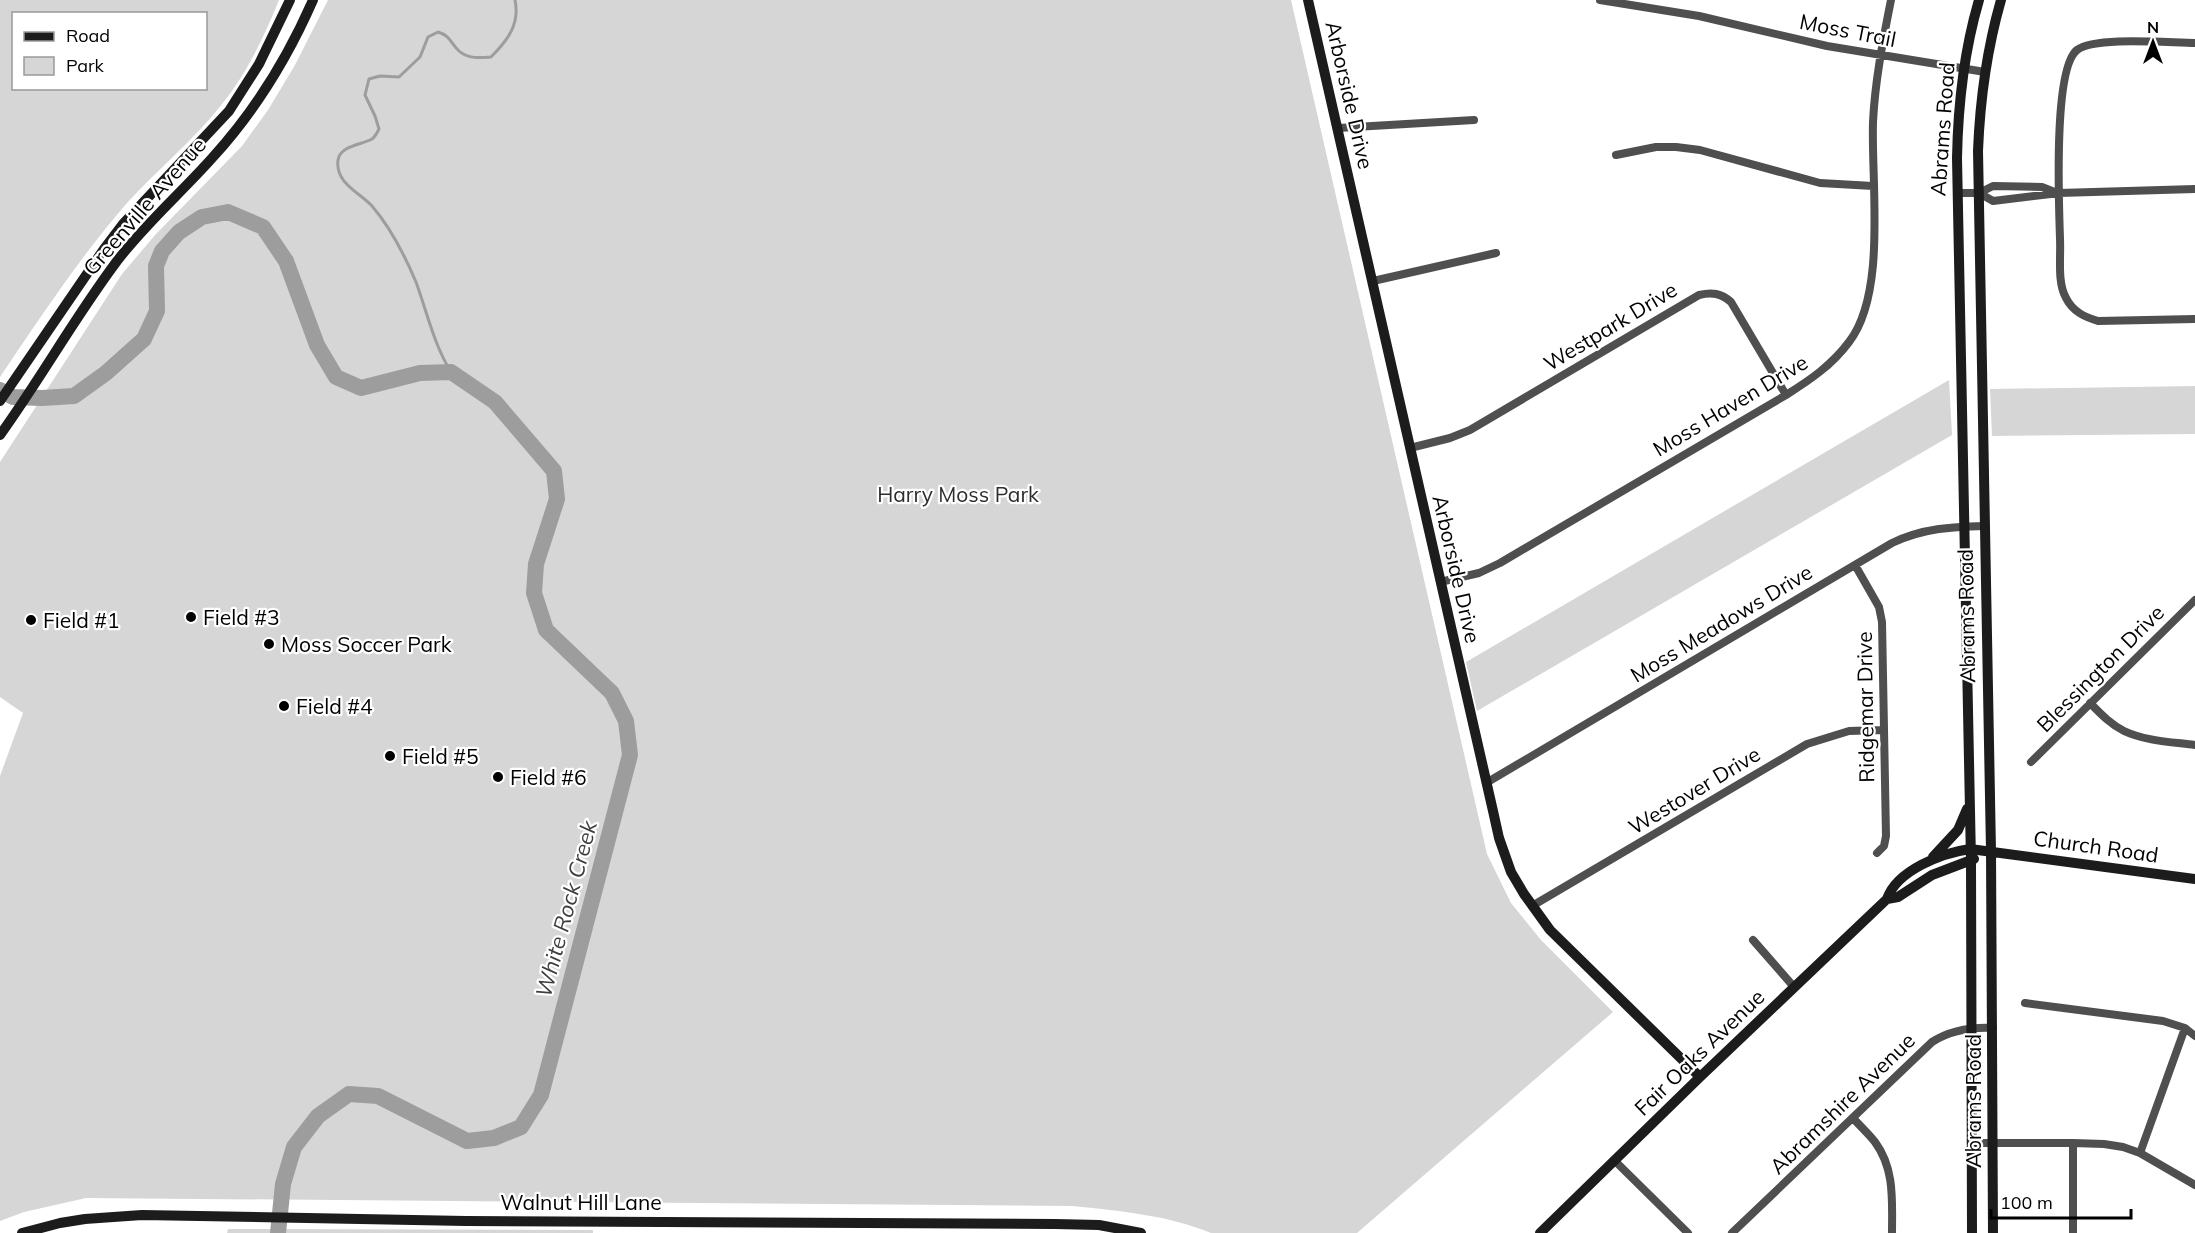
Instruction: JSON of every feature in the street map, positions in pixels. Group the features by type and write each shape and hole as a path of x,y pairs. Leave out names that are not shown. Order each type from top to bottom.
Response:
{"main road":[{"name":"Greenville Avenue","path":"0,401 123,224 229,111 259,64 290,0"},
{"name":"Greenville Avenue","path":"1,434 61,341 118,260 213,158 242,122 279,66 313,0"},
{"name":"Arborside Drive","path":"1308,0 1486,783 1499,838 1511,872 1550,930 1700,1077"},
{"name":"Abrams Road","path":"1972,1233 1971,861 1957,193 1958,130 1964,68 1978,0"},
{"name":"Abrams Road","path":"1993,1233 1991,851 1979,121 1985,72 2001,0"},
{"path":"1928,861 1958,830 1969,803"},
{"name":"Fair Oaks Avenue","path":"1540,1233 1887,899 1890,890 1928,861 1951,852 1970,849 1991,851"},
{"name":"Fair Oaks Avenue","path":"1887,899 1898,897 1932,874 1971,861 1991,851"},
{"name":"Church Road","path":"1991,851 2195,879"},
{"name":"Walnut Hill Lane","path":"22,1233 60,1222 109,1217 225,1216 622,1222 1054,1224 1099,1225 1141,1233"}],"street":[{"name":"Moss Trail","path":"1600,0 1698,16 1827,46 1985,72"},
{"name":"Moss Haven Drive","path":"1440,582 1479,573 1500,563 1786,395 1831,363 1850,342 1862,318 1871,290 1874,253 1873,121 1891,0"},
{"path":"2195,44 2097,42 2078,49 2073,54 2064,89 2059,193 2062,288 2072,308 2085,317 2098,321 2195,319"},
{"path":"1338,128 1474,120"},
{"path":"1616,155 1656,147 1677,147 1700,150 1820,183 1873,186"},
{"path":"1957,193 1979,193 1992,186 2042,187 2059,193"},
{"path":"1979,193 1993,201 2059,193 2195,189"},
{"path":"1372,281 1496,253"},
{"name":"Westpark Drive","path":"1410,448 1450,438 1470,430 1699,295 1709,293 1718,294 1731,302 1786,395"},
{"name":"Moss Meadows Drive","path":"1486,783 1892,543 1935,528 1984,526"},
{"name":"Ridgemar Drive","path":"1855,565 1879,607 1882,622 1882,730 1886,836 1884,846 1878,853"},
{"name":"Blessington Drive","path":"2031,762 2195,600"},
{"path":"2090,703 2109,722 2123,730 2158,740 2195,745"},
{"name":"Westover Drive","path":"1532,906 1807,744 1849,731 1882,730"},
{"path":"1753,940 1794,987"},
{"path":"2025,1003 2163,1021 2185,1028 2195,1036"},
{"name":"Abramshire Avenue","path":"1732,1233 1932,1042 1943,1035 1972,1027 1992,1028"},
{"path":"2140,1153 2185,1028"},
{"path":"1853,1118 1875,1142 1888,1166 1891,1181 1892,1233"},
{"path":"1972,1143 2073,1143 2123,1147 2140,1153 2195,1185"},
{"path":"2073,1143 2073,1233"},
{"path":"1615,1161 1688,1233"}],"green space":[{"path":"0,0 279,0 254,54 231,92 200,130 127,203 61,288 0,377"},
{"name":"Harry Moss Park","path":"328,0 1291,0 1487,854 1511,903 1541,940 1613,1012 1357,1233 1211,1233 1161,1218 1073,1206 86,1198 24,1212 0,1221 0,776 23,713 0,697 0,462 122,274 156,234 242,146 268,110 295,65"},
{"path":"1949,380 1952,435 1477,711 1466,662"},
{"path":"2195,386 2195,434 1992,436 1990,389"},
{"path":"228,1229 593,1230 593,1233 227,1233"}],"waterway":[{"path":"451,372 440,351 416,282 402,252 372,206 344,181 340,175 338,160 340,155 352,146 372,139 379,129 365,95 369,79 380,76 399,77 420,57 428,37 438,32 446,36 459,51 470,57 491,57 503,44 514,24 515,0"},
{"name":"White Rock Creek","path":"0,390 13,397 74,396 106,373 144,339 157,311 156,266 162,251 179,232 202,217 228,212 263,227 286,261 317,345 336,377 361,388 420,373 451,372 495,402 554,471 557,499 536,564 534,593 546,630 612,693 626,721 630,755 541,1095 521,1127 494,1138 467,1141 378,1096 349,1094 318,1116 294,1147 283,1184 278,1233"}],"place":[{"name":"Field #3","path":"191,617"},
{"name":"Field #1","path":"31,620"},
{"name":"Moss Soccer Park","path":"269,644"},
{"name":"Field #4","path":"284,706"},
{"name":"Field #5","path":"390,756"},
{"name":"Field #6","path":"498,777"}]}
